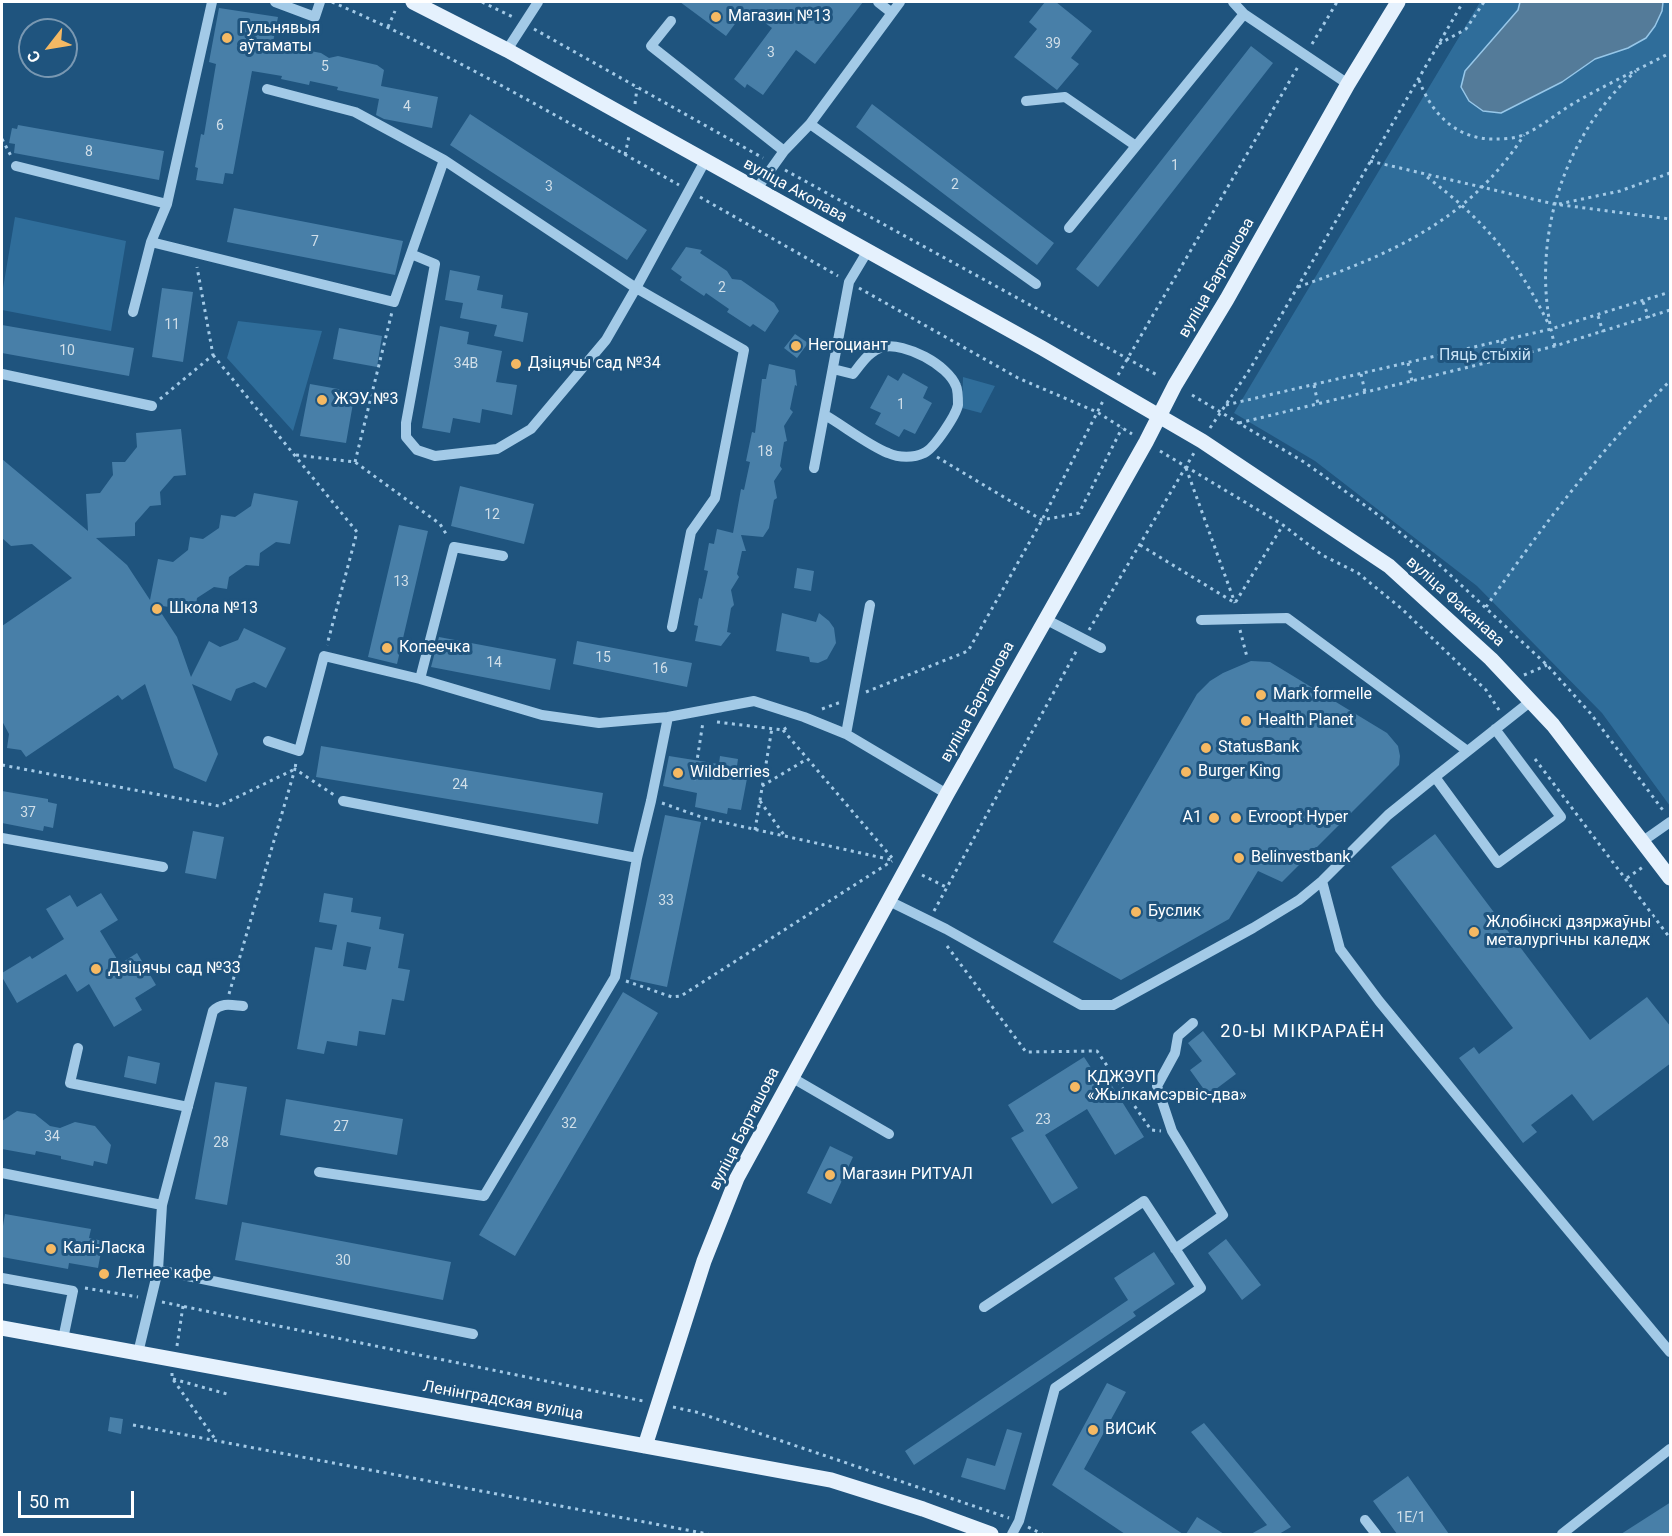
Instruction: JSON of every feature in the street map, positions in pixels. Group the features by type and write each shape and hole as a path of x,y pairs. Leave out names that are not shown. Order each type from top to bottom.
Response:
{"main road":[{"name":"вуліца Акопава","path":"413,2 507,50 1042,348 1159,416"},
{"name":"вуліца Барташова","path":"645,1446 704,1261 737,1178 947,794 1146,442 1175,385 1227,299 1348,84 1398,2"},
{"name":"вуліца Факанава","path":"1159,416 1202,441 1389,566 1491,659 1531,700 1553,725 1671,878"},
{"name":"Ленінградская вуліца","path":"2,1328 831,1480 923,1509 991,1534"}],"lane":[{"path":"133,312 151,242 167,204 212,2"},
{"path":"275,2 315,17 320,2"},
{"path":"507,50 538,2"},
{"path":"878,2 892,13"},
{"path":"756,190 784,151 810,124 900,2"},
{"path":"1233,2 1244,14 1348,84"},
{"path":"1069,228 1244,14"},
{"path":"671,21 651,46 784,151"},
{"path":"267,89 355,112 444,160 636,288 744,350 716,498 691,532 672,627"},
{"path":"1026,101 1065,97 1136,146"},
{"path":"810,124 1036,284"},
{"path":"151,242 394,302 444,160"},
{"path":"411,254 435,264 406,423 406,436 417,450 435,456 497,449 531,429 606,340 705,161"},
{"path":"16,166 167,204"},
{"path":"814,468 849,282 867,252"},
{"path":"825,415 889,454 908,457 928,451 933,447 958,406 956,387 946,371 923,356 899,346 881,347 866,357 853,374 833,369"},
{"path":"2,374 152,406"},
{"path":"420,679 454,547 503,556"},
{"path":"846,734 870,605"},
{"path":"1201,620 1238,621 1287,618 1466,750"},
{"path":"1046,619 1101,648"},
{"path":"268,741 299,751 324,656 420,679 542,715 598,723 668,717 754,701 804,717 846,734 947,794"},
{"path":"889,901 1081,1005 1113,1005 1299,900 1322,882 1388,815 1531,700"},
{"path":"319,1172 484,1196 615,976 637,858 668,717"},
{"path":"1435,777 1498,863 1561,817 1495,729"},
{"path":"343,801 637,858"},
{"path":"1643,842 1671,821"},
{"path":"2,838 163,867"},
{"path":"1322,882 1340,949 1379,1001 1671,1352"},
{"path":"138,1353 158,1270 162,1205 213,1011 225,1004 243,1006"},
{"path":"1175,1249 1223,1215 1172,1131 1157,1086 1175,1053 1178,1036 1193,1023"},
{"path":"78,1048 70,1083 188,1107"},
{"path":"791,1077 888,1134"},
{"path":"2,1173 162,1205"},
{"path":"984,1307 1144,1201 1201,1288 1055,1388 1019,1521 1012,1534"},
{"path":"158,1270 473,1334"},
{"path":"2,1278 73,1291 63,1339"},
{"path":"1562,1534 1671,1449"},
{"path":"1365,1520 1376,1534"}],"path":[{"path":"330,2 388,27 478,72 1018,378 1097,412 1132,434"},
{"path":"482,2 524,23 637,88 1159,376"},
{"path":"1117,377 1337,2"},
{"path":"1210,428 1250,369 1463,2"},
{"path":"1438,45 1466,28 1484,2"},
{"path":"388,27 395,11"},
{"path":"1419,79 1436,111 1449,124 1465,135 1483,139 1501,139 1524,135 1574,103 1670,53"},
{"path":"1556,346 1547,305 1546,270 1554,204 1568,165 1587,130 1617,90 1636,71"},
{"path":"634,105 637,88"},
{"path":"1297,288 1395,248 1430,228 1483,188 1500,170 1524,135"},
{"path":"625,155 629,136"},
{"path":"2,139 16,166"},
{"path":"1370,160 1554,204 1671,219"},
{"path":"1554,204 1620,191 1671,173"},
{"path":"1425,175 1462,205 1506,251 1528,285 1551,329"},
{"path":"194,253 213,355 357,532 324,656"},
{"path":"1224,406 1502,342 1598,316 1671,292"},
{"path":"355,462 394,302"},
{"path":"1643,302 1649,318"},
{"path":"1239,423 1556,346 1671,310"},
{"path":"1598,316 1603,332"},
{"path":"1502,342 1507,358"},
{"path":"152,406 213,355"},
{"path":"1408,363 1412,381"},
{"path":"1361,374 1365,392"},
{"path":"1486,607 1565,499 1671,381"},
{"path":"1314,385 1318,404"},
{"path":"1192,395 1304,462 1431,557 1547,665 1591,714 1671,821"},
{"path":"928,451 1042,520 1079,513 1122,428"},
{"path":"1160,451 1283,525 1322,555 1358,573 1402,609 1486,690 1506,720"},
{"path":"1172,1131 1151,1130 1097,1052 1026,1052 929,921 1083,639 1194,453"},
{"path":"294,455 355,462 440,524 454,547"},
{"path":"1185,466 1235,603 1247,657"},
{"path":"1235,603 1283,525"},
{"path":"1140,545 1235,603"},
{"path":"694,780 703,720"},
{"path":"755,830 772,728"},
{"path":"783,730 894,860"},
{"path":"225,1004 299,751"},
{"path":"1534,758 1671,938"},
{"path":"762,786 807,759"},
{"path":"2,765 219,806 295,769"},
{"path":"295,769 343,801"},
{"path":"658,801 704,818 894,860"},
{"path":"760,801 785,837"},
{"path":"615,976 672,997 681,996 894,860"},
{"path":"922,875 946,887"},
{"path":"151,1299 696,1412 1019,1521 1042,1534"},
{"path":"177,1343 183,1306"},
{"path":"216,1441 172,1378 227,1394"},
{"path":"133,1425 708,1534"}],"green space":[{"name":"Пяць стыхій","path":"1480,2 1670,2 1670,806 1602,713 1477,586 1315,461 1234,413"},
{"path":"15,217 126,241 111,331 2,310 2,294"},
{"path":"238,321 322,331 293,431 227,358"},
{"path":"963,377 995,386 981,413 962,408"}],"shaded area":[{"path":"1520,2 1663,2 1662,11 1655,26 1646,38 1628,48 1595,59 1562,82 1501,113 1483,111 1469,101 1461,87 1465,71 1518,10"}],"building":[{"path":"680,2 863,2 815,64 796,50 763,95 747,84 745,88 734,79 772,28 746,9 726,36"},
{"path":"1045,2 1056,2 1092,31 1071,58 1079,64 1057,90 1014,57 1037,29 1029,22"},
{"path":"219,8 278,17 272,47 289,43 289,47 321,53 329,58 338,56 377,65 384,70 381,86 438,97 432,128 384,119 376,115 379,99 337,90 338,87 310,81 309,85 281,79 282,76 252,71 233,174 225,173 223,184 196,180 198,168 195,167 201,134 204,135 216,64 209,62"},
{"path":"1251,46 1273,63 1098,287 1076,269"},
{"path":"872,104 1054,243 1037,265 856,127"},
{"path":"470,114 647,230 627,260 450,145"},
{"path":"18,125 164,151 159,180 14,153 15,144 9,143 12,128 17,129"},
{"path":"234,208 403,241 395,275 227,242"},
{"path":"686,247 702,250 700,253 727,271 732,279 741,280 774,303 779,311 765,332 753,324 750,327 727,312 729,309 706,293 704,296 680,280 682,277 671,269"},
{"path":"450,270 480,276 477,290 503,295 501,308 528,313 523,342 494,336 497,325 460,318 463,303 445,300"},
{"path":"162,288 193,292 183,362 152,357"},
{"path":"2,325 134,348 129,376 2,353"},
{"path":"440,326 469,332 467,344 502,351 496,382 517,385 512,415 482,409 480,423 453,418 450,433 422,428"},
{"path":"339,328 382,336 377,367 333,359"},
{"name":"Негоциант","path":"795,334 808,343 797,358 784,348"},
{"path":"769,364 795,370 797,386 795,385 790,409 793,412 784,426 787,441 784,442 780,466 782,469 774,481 777,498 774,500 769,528 763,537 741,535 746,551 742,551 737,574 739,577 731,590 734,605 731,608 727,632 731,633 721,646 695,641 698,626 694,625 699,598 702,599 708,571 704,570 709,543 714,544 717,529 733,533 741,489 744,490 750,462 746,461 752,432 755,433 762,379 766,379"},
{"path":"903,373 928,387 923,398 932,403 915,434 904,429 899,437 875,424 881,413 870,408 888,375 898,381"},
{"path":"310,384 355,392 346,443 300,436"},
{"path":"181,429 186,475 174,476 160,492 161,505 150,506 135,523 135,536 96,538 127,565 150,600 158,559 173,562 188,550 190,537 203,539 219,528 221,515 235,517 251,506 254,493 298,501 290,544 276,542 260,553 259,566 246,565 229,577 227,589 214,587 197,598 195,611 156,605 177,637 191,677 209,641 220,647 238,640 244,628 286,648 266,688 254,682 236,689 231,701 192,684 218,754 206,782 174,768 145,684 122,700 118,695 26,757 21,750 7,748 9,734 2,721 2,626 72,578 32,544 11,546 2,538 2,459 88,531 86,494 100,493 113,475 112,462 125,462 137,447 136,433"},
{"path":"460,486 534,504 524,544 451,526"},
{"path":"399,525 428,531 397,664 368,657"},
{"path":"797,568 814,571 811,591 794,588"},
{"path":"782,613 816,622 819,613 829,621 834,628 836,643 827,659 818,663 810,662 809,657 776,651"},
{"path":"439,637 556,659 550,690 431,667"},
{"path":"577,641 692,663 687,687 573,664"},
{"name":"Evroopt Hyper","path":"1251,661 1270,662 1387,733 1398,746 1399,765 1282,882 1258,871 1229,919 1121,980 1053,942 1197,694 1210,681 1223,673"},
{"path":"321,746 603,793 598,824 316,777"},
{"name":"Wildberries","path":"669,756 719,764 720,756 738,759 737,766 749,768 741,810 728,808 727,814 695,807 697,793 663,786"},
{"path":"2,791 48,799 48,802 57,804 53,828 44,826 43,831 2,823"},
{"path":"665,815 701,822 667,987 630,979"},
{"path":"193,831 224,837 216,879 185,873"},
{"name":"Жлобінскі дзяржаўны металургічны каледж","path":"1435,834 1590,1040 1647,997 1671,1027 1671,1063 1593,1121 1572,1094 1531,1125 1537,1132 1523,1143 1459,1058 1474,1047 1479,1054 1513,1028 1391,867"},
{"path":"101,893 118,920 100,931 120,964 137,953 156,985 135,998 142,1010 114,1027 89,984 77,992 66,974 17,1003 2,973 30,956 32,959 64,939 46,909 70,895 77,907"},
{"path":"324,893 353,898 351,912 381,917 379,929 404,934 398,968 410,970 404,1001 392,999 385,1035 359,1031 357,1046 327,1041 324,1054 297,1049 315,947 332,950 337,925 319,922","holes":["347,942 371,947 366,970 343,966"]},
{"path":"623,992 658,1013 515,1256 479,1235"},
{"path":"1203,1031 1236,1074 1208,1095 1190,1070 1202,1061 1188,1043"},
{"path":"128,1056 160,1063 156,1084 124,1077"},
{"path":"1084,1057 1099,1080 1106,1076 1144,1137 1115,1155 1087,1109 1045,1135 1078,1188 1052,1204 1011,1138 1024,1131 1008,1105"},
{"path":"215,1082 247,1087 227,1205 195,1199"},
{"path":"286,1099 403,1119 397,1155 280,1135"},
{"path":"17,1111 35,1114 50,1126 60,1128 75,1122 95,1126 111,1145 107,1164 94,1161 93,1166 36,1151 35,1155 2,1149 2,1121"},
{"name":"Магазин РИТУАЛ","path":"830,1146 853,1157 831,1204 807,1193"},
{"name":"Калі-Ласка","path":"5,1214 91,1229 89,1238 103,1241 98,1268 69,1263 68,1269 2,1257"},
{"path":"242,1222 451,1262 443,1300 235,1260"},
{"path":"1226,1239 1261,1285 1242,1300 1208,1253"},
{"path":"1154,1252 1175,1284 1133,1312 1136,1316 914,1465 905,1451 1128,1300 1114,1278"},
{"name":"ВИСиК","path":"1107,1383 1126,1392 1084,1469 1183,1534 1125,1534 1052,1485"},
{"path":"110,1417 123,1419 121,1434 108,1431"},
{"name":"ВИСиК","path":"1204,1423 1291,1527 1279,1534 1251,1534 1267,1525 1191,1432"},
{"path":"1007,1429 1022,1433 1005,1490 961,1477 967,1458 995,1466"},
{"path":"1408,1476 1449,1534 1397,1534 1373,1501"},
{"path":"1671,1502 1671,1534 1621,1534"},
{"path":"1197,1517 1224,1534 1186,1534"}],"place":[{"name":"Магазин №13","path":"716,17"},
{"name":"Гульнявыя аўтаматы","path":"227,38"},
{"name":"Негоциант","path":"796,346"},
{"name":"Дзіцячы сад №34","path":"516,364"},
{"name":"ЖЭУ №3","path":"322,400"},
{"name":"Школа №13","path":"157,609"},
{"name":"Копеечка","path":"387,648"},
{"name":"Mark formelle","path":"1261,695"},
{"name":"Health Planet","path":"1246,721"},
{"name":"StatusBank","path":"1206,748"},
{"name":"Burger King","path":"1186,772"},
{"name":"Wildberries","path":"678,773"},
{"name":"A1","path":"1214,818"},
{"name":"Evroopt Hyper","path":"1236,818"},
{"name":"Belinvestbank","path":"1239,858"},
{"name":"Буслик","path":"1136,912"},
{"name":"Жлобінскі дзяржаўны металургічны каледж","path":"1474,932"},
{"name":"Дзіцячы сад №33","path":"96,969"},
{"name":"КДЖЭУП «Жылкамсэрвіс-два»","path":"1075,1087"},
{"name":"Магазин РИТУАЛ","path":"830,1175"},
{"name":"Калі-Ласка","path":"51,1249"},
{"name":"Летнее кафе","path":"104,1274"},
{"name":"ВИСиК","path":"1093,1430"}],"district":[{"name":"20-Ы МІКРАРАЁН","path":"1303,1032"}]}
